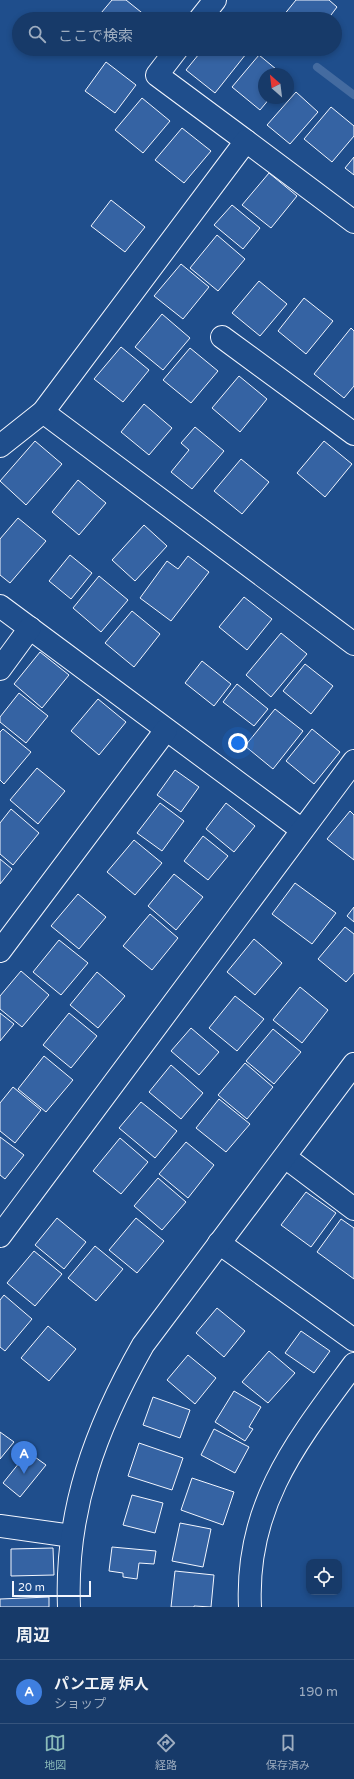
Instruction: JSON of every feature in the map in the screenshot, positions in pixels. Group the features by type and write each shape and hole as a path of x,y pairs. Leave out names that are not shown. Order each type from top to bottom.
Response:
{"street":[{"path":"205,12 214,0"},
{"path":"172,56 157,75 354,222"},
{"path":"0,446 43,412 246,141"},
{"path":"222,337 354,434"},
{"path":"43,412 354,644"},
{"path":"0,606 302,830"},
{"path":"0,668 30,628"},
{"path":"0,951 166,730"},
{"path":"2,1230 354,761"},
{"path":"69,1607 72,1536 82,1489 93,1449 107,1412 123,1380 143,1345 354,1065"},
{"path":"285,1157 354,1209"},
{"path":"219,1243 354,1340"},
{"path":"250,1607 251,1569 255,1540 270,1492 302,1435 354,1364"},
{"path":"0,1526 72,1536"}],"building":[{"path":"112,0 126,0 141,12 102,12"},
{"path":"296,0 329,0 337,7 333,12 286,12"},
{"path":"197,56 244,56 215,93 186,70"},
{"path":"258,56 260,56 275,68 258,68 258,104 265,104 260,110 232,87"},
{"path":"106,62 136,85 115,113 85,91"},
{"path":"296,92 318,112 290,144 267,125 285,104 294,104 294,94"},
{"path":"142,98 170,121 143,153 115,130"},
{"path":"331,107 354,126 354,136 332,162 304,139"},
{"path":"182,128 211,151 184,183 155,160"},
{"path":"354,157 354,175 345,168"},
{"path":"269,173 297,196 271,228 242,205"},
{"path":"111,200 145,227 125,252 91,226"},
{"path":"232,205 260,228 243,249 214,225"},
{"path":"217,235 245,259 218,291 190,268"},
{"path":"181,264 209,287 183,319 154,296"},
{"path":"259,281 287,304 260,336 232,313"},
{"path":"304,298 333,321 306,354 278,331"},
{"path":"162,314 190,338 163,370 135,347"},
{"path":"351,328 354,331 354,386 344,398 314,374"},
{"path":"121,347 149,370 123,402 94,379"},
{"path":"190,348 218,371 191,403 163,380"},
{"path":"239,376 267,399 240,432 212,408"},
{"path":"144,404 172,428 149,455 121,432"},
{"path":"195,427 224,451 192,489 171,472 189,450 181,443"},
{"path":"35,441 62,464 26,505 0,481"},
{"path":"324,441 352,464 325,497 297,473"},
{"path":"241,459 269,482 242,514 214,491"},
{"path":"78,480 106,503 79,535 52,512"},
{"path":"18,518 46,541 10,583 0,575 0,539"},
{"path":"144,525 167,546 135,581 112,560"},
{"path":"70,555 92,573 71,599 49,581"},
{"path":"188,556 209,572 171,621 140,598 167,561 178,569"},
{"path":"99,576 128,600 101,632 73,608"},
{"path":"244,597 272,619 247,650 219,627"},
{"path":"132,611 160,634 134,667 105,643"},
{"path":"281,633 307,654 271,697 246,675"},
{"path":"40,652 69,675 42,708 14,684"},
{"path":"202,661 231,684 214,706 185,683"},
{"path":"305,664 333,686 311,714 283,691"},
{"path":"237,684 268,709 254,726 223,702"},
{"path":"19,693 48,716 26,743 0,722 0,717"},
{"path":"98,699 126,722 99,755 71,731"},
{"path":"275,709 303,731 273,769 245,746"},
{"path":"3,729 31,752 4,784 0,780 0,732"},
{"path":"312,729 340,752 314,784 286,761"},
{"path":"37,768 65,791 38,824 10,800"},
{"path":"175,770 199,787 181,812 157,795"},
{"path":"160,803 184,821 162,851 137,833"},
{"path":"226,803 255,826 234,852 206,829"},
{"path":"11,809 39,833 13,865 0,854 0,823"},
{"path":"350,811 354,815 354,860 327,839"},
{"path":"203,836 228,856 208,880 184,861"},
{"path":"134,840 162,863 135,895 107,872"},
{"path":"0,859 12,869 0,884"},
{"path":"174,874 203,897 176,930 148,906"},
{"path":"295,883 336,913 312,944 272,914"},
{"path":"78,894 106,917 79,949 51,926"},
{"path":"354,907 354,922 347,916"},
{"path":"150,914 178,938 152,970 123,946"},
{"path":"345,927 354,934 354,973 346,982 318,959"},
{"path":"254,939 282,963 255,995 227,972"},
{"path":"59,940 88,963 61,995 33,972"},
{"path":"21,971 49,995 22,1027 0,1009 0,996"},
{"path":"97,972 125,996 98,1028 70,1005"},
{"path":"300,987 328,1010 302,1043 273,1020"},
{"path":"235,996 264,1019 237,1051 209,1028"},
{"path":"0,1013 14,1024 0,1041"},
{"path":"69,1013 97,1036 71,1068 43,1045"},
{"path":"191,1028 219,1052 199,1075 171,1051"},
{"path":"273,1029 301,1052 274,1084 246,1061"},
{"path":"44,1056 73,1080 46,1112 18,1089"},
{"path":"245,1063 273,1087 247,1119 218,1095"},
{"path":"171,1065 203,1093 181,1119 149,1092"},
{"path":"13,1087 41,1110 15,1143 0,1131 0,1103"},
{"path":"219,1099 250,1124 226,1152 196,1128"},
{"path":"141,1102 177,1131 155,1158 119,1128"},
{"path":"0,1137 24,1155 5,1179 0,1175"},
{"path":"120,1138 148,1162 121,1194 93,1171"},
{"path":"186,1142 214,1165 188,1198 159,1174"},
{"path":"158,1178 186,1202 162,1230 134,1206"},
{"path":"306,1192 336,1213 311,1247 281,1225"},
{"path":"57,1218 86,1242 64,1269 35,1245"},
{"path":"136,1218 164,1241 137,1273 109,1250"},
{"path":"341,1219 354,1228 354,1279 317,1252"},
{"path":"95,1246 123,1269 96,1301 68,1278"},
{"path":"34,1251 62,1274 35,1306 7,1283"},
{"path":"4,1295 32,1319 5,1351 0,1347 0,1300"},
{"path":"217,1308 245,1331 224,1357 196,1333"},
{"path":"48,1326 76,1349 49,1381 21,1358"},
{"path":"301,1331 330,1351 314,1373 285,1353"},
{"path":"269,1351 295,1373 268,1403 242,1382"},
{"path":"188,1355 216,1378 195,1404 167,1380"},
{"path":"234,1391 261,1407 249,1427 253,1429 245,1441 215,1422"},
{"path":"153,1397 190,1410 180,1438 143,1425"},
{"path":"214,1429 249,1447 235,1473 201,1455"},
{"path":"0,1432 14,1442 0,1459"},
{"path":"139,1443 183,1458 172,1490 128,1476"},
{"path":"28,1452 46,1465 20,1497 3,1483"},
{"path":"192,1478 234,1492 223,1525 181,1510"},
{"path":"132,1495 163,1503 155,1533 123,1525"},
{"path":"180,1523 211,1529 203,1567 172,1561"},
{"path":"112,1547 156,1551 154,1564 139,1563 137,1579 123,1577 123,1573 109,1571"},
{"path":"53,1548 54,1575 11,1576 11,1549"},
{"path":"175,1571 214,1575 211,1607 171,1607"},
{"path":"49,1597 49,1607 0,1607 0,1599"}],"waterway":[{"path":"317,67 354,95"}],"place":[{"name":"パン工房 炉人","path":"24,1474"}]}
